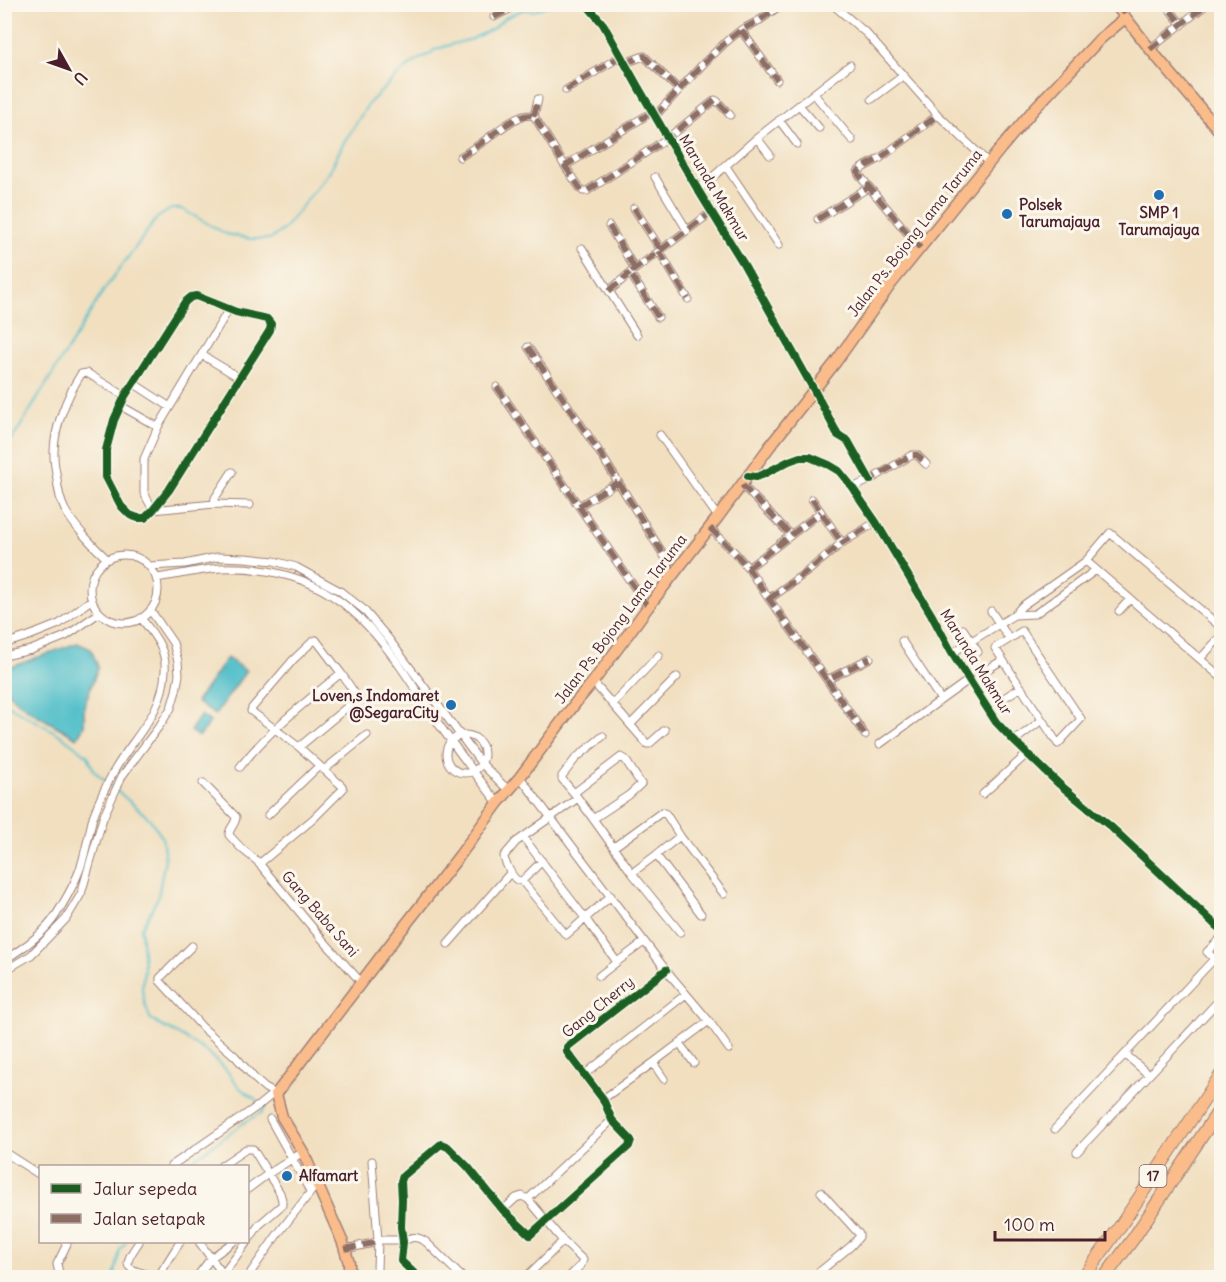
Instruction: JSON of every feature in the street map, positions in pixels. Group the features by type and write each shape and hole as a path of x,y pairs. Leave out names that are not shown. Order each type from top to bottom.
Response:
{"highway":[{"name":"17","path":"1083,1278 1119,1228 1221,1073"},
{"name":"17","path":"1104,1278 1133,1239 1221,1106"}],"main road":[{"path":"1120,12 1221,134"},
{"name":"Jalan Ps. Bojong Lama Taruma","path":"275,1093 593,682 835,363 891,284 989,163 1067,73 1100,39 1120,12"},
{"path":"275,1093 282,1118 303,1152 313,1187 345,1249 349,1263 349,1278"}],"street":[{"path":"494,17 519,4"},
{"path":"565,166 654,114 703,64 741,30 782,4"},
{"path":"832,4 866,33 938,115 989,163"},
{"path":"1120,12 1131,4"},
{"path":"1150,49 1207,4"},
{"name":"Marunda Makmur","path":"586,6 603,24 698,190 743,263 838,435 848,441 870,480"},
{"path":"1171,11 1182,25"},
{"path":"741,30 777,80"},
{"path":"566,90 621,56"},
{"path":"625,63 644,56 679,90"},
{"path":"698,190 757,138 850,65"},
{"path":"872,99 904,75"},
{"path":"814,94 852,140"},
{"path":"538,99 534,116 580,188 587,191 668,138 715,100 730,114"},
{"path":"798,105 819,128"},
{"path":"460,157 517,119 528,115 534,116"},
{"path":"920,248 858,172 938,115"},
{"path":"779,120 797,144"},
{"path":"757,138 770,155"},
{"path":"725,165 779,245"},
{"path":"655,177 687,230"},
{"path":"818,219 868,187"},
{"path":"634,208 688,299"},
{"path":"609,291 712,211"},
{"path":"609,226 658,317"},
{"path":"582,248 637,335"},
{"path":"196,296 229,309 267,319 272,324 240,378 169,490 153,510 145,518 130,515 120,506 106,477 106,450 114,420 125,396 190,297 196,296"},
{"path":"153,510 144,493 144,459 158,427 229,309"},
{"path":"528,347 600,453 675,573"},
{"path":"202,355 240,378"},
{"path":"107,559 94,547 66,512 59,494 54,455 57,428 66,402 81,374 87,373 125,396"},
{"path":"133,384 170,407"},
{"path":"497,387 648,608"},
{"path":"121,406 158,427"},
{"path":"660,435 718,516"},
{"path":"852,488 870,480 912,454 917,455 926,464"},
{"name":"Marunda Makmur","path":"745,480 762,476 800,457 810,457 838,471 876,522 952,653 996,722 1059,784 1111,827 1221,932"},
{"path":"214,504 215,498 232,472"},
{"path":"745,480 791,535"},
{"path":"579,506 618,482"},
{"path":"812,499 842,543"},
{"path":"153,510 214,504 250,505"},
{"path":"748,568 821,512"},
{"path":"769,599 842,543 876,522"},
{"path":"710,528 748,568 865,735"},
{"path":"952,653 1014,615 1022,606 1086,561 1110,533 1221,628"},
{"path":"114,556 137,557 149,566 156,578 158,594 151,610 131,623 122,624 106,619 91,600 89,591 92,576 107,559 114,556"},
{"path":"149,566 185,564 218,557 274,561 296,567 340,591 363,609 388,638 481,763 510,789"},
{"path":"1086,561 1221,678"},
{"path":"156,578 220,568 245,569 293,577 318,587 338,599 357,615 385,645 451,742 498,803"},
{"path":"1014,615 1035,614 1096,570"},
{"path":"1119,611 1130,599"},
{"path":"4,644 59,624 91,600"},
{"path":"4,971 32,955 66,919 81,894 103,819 122,776 171,708 179,675 178,661 173,643 151,610"},
{"path":"991,611 1006,634"},
{"path":"4,656 31,650 66,636 99,613"},
{"path":"4,960 35,939 54,918 72,890 81,866 94,815 114,771 160,700 165,656 156,637 141,618"},
{"path":"963,628 978,652"},
{"path":"1022,632 1081,719 1058,744 1021,687 995,648 1022,632"},
{"path":"1200,659 1221,635"},
{"path":"259,864 343,790 342,786 322,767 250,709 293,660 317,640 358,698 299,747"},
{"path":"902,641 941,700"},
{"path":"613,704 659,655"},
{"path":"827,680 870,658"},
{"path":"986,670 1003,660"},
{"path":"240,766 274,729 341,672"},
{"path":"631,724 677,677"},
{"path":"880,744 970,679"},
{"path":"593,682 649,744 664,730"},
{"path":"1004,698 1021,687"},
{"path":"1014,741 1042,720"},
{"path":"268,815 322,767 367,735"},
{"path":"461,736 448,746 447,756 450,766 464,773 473,771 481,763"},
{"path":"603,736 576,758 562,776 563,782 680,932"},
{"path":"983,794 1027,754"},
{"path":"593,819 629,795 641,784 625,759 621,757 551,818 510,848 504,856 504,861 517,880 522,881 566,935 610,896"},
{"path":"520,777 644,942 729,1049"},
{"name":"Gang Baba Sani","path":"203,783 237,817 229,835 259,864 361,982"},
{"path":"614,847 662,812 666,814 724,894"},
{"path":"632,873 680,836"},
{"path":"523,837 617,962"},
{"path":"656,855 701,914"},
{"path":"522,881 542,861"},
{"path":"448,944 511,872"},
{"path":"1221,937 1207,952 1221,966"},
{"path":"599,976 644,942"},
{"path":"174,1165 275,1093 256,1080 235,1056 203,1028 160,981 160,978 192,946"},
{"path":"1054,1129 1214,959"},
{"name":"Gang Cherry","path":"545,1221 629,1146 631,1140 612,1120 603,1099 567,1052 567,1047 666,970"},
{"path":"585,1074 686,994"},
{"path":"1077,1152 1221,998"},
{"path":"603,1099 709,1021"},
{"path":"679,1043 694,1063"},
{"path":"1125,1054 1149,1075"},
{"path":"653,1063 664,1079"},
{"path":"251,1272 313,1187 270,1119"},
{"path":"528,1199 612,1120"},
{"path":"419,1278 401,1261 402,1178 441,1144 448,1147 468,1167 503,1210 528,1234 545,1221"},
{"path":"224,1165 246,1149 251,1148 280,1193 282,1202 280,1207 249,1238"},
{"path":"4,1152 39,1174"},
{"path":"249,1188 303,1152"},
{"path":"372,1161 378,1241 375,1278"},
{"path":"812,1278 859,1237 859,1234 821,1192"},
{"path":"503,1210 518,1197 528,1199 562,1240 583,1260 568,1278"},
{"path":"249,1231 259,1226"},
{"path":"345,1249 378,1241 421,1238 463,1278"},
{"path":"525,1278 562,1240"},
{"path":"60,1278 57,1264 66,1243"},
{"path":"139,1243 130,1257 128,1266 134,1271 159,1277 179,1243"},
{"path":"200,1243 221,1276 246,1243"},
{"path":"196,1278 211,1258 232,1243"}],"water":[{"path":"77,643 91,649 98,667 84,706 84,726 77,738 24,707 4,684 5,669"},
{"path":"227,658 246,671 215,715 196,702"},
{"path":"201,715 210,722 199,737 190,731"}],"waterway":[{"path":"4,453 104,290 157,218 171,209 182,209 226,234 250,239 271,239 284,229 329,172 343,144 369,103 401,72 434,50 472,39 524,9 533,11 552,4"},
{"path":"4,703 62,736 88,756 94,771 150,819 162,837 165,859 158,897 141,928 144,968 142,989 150,1018 204,1050 226,1070 240,1088 259,1102"},
{"path":"185,1165 261,1113 266,1107 263,1105"},
{"path":"114,1278 120,1250 125,1243"}],"marked path":[{"path":"494,17 519,4"},
{"path":"655,116 727,41 782,4"},
{"path":"1121,13 1131,4"},
{"path":"1150,49 1207,4"},
{"path":"1171,11 1182,25"},
{"path":"741,30 777,80"},
{"path":"566,90 621,56"},
{"path":"625,63 644,56 679,90"},
{"path":"534,116 538,99"},
{"path":"565,166 580,188 587,191 668,138 715,100 730,115"},
{"path":"460,157 508,124 528,115 534,116 565,166 652,112"},
{"path":"920,248 858,172 938,115"},
{"path":"818,219 869,187"},
{"path":"634,208 661,250"},
{"path":"658,317 630,273 713,211"},
{"path":"609,226 635,269"},
{"path":"659,251 688,299"},
{"path":"609,291 630,273"},
{"path":"528,347 600,453 675,573"},
{"path":"497,387 648,607"},
{"path":"866,482 912,455 917,455 926,464"},
{"path":"579,506 618,482"},
{"path":"742,485 791,535"},
{"path":"812,499 842,543"},
{"path":"748,568 821,512"},
{"path":"769,599 842,543 876,522"},
{"path":"710,528 748,568 827,680 870,658"},
{"path":"827,680 865,735"},
{"path":"345,1249 378,1242"}],"cycle path":[{"path":"586,4 603,24 698,190 743,263 838,435 848,441 870,480"},
{"path":"196,296 236,312 267,319 271,324 270,330 169,490 145,518 138,518 130,515 121,506 106,477 106,450 114,420 125,396 185,302 196,296"},
{"path":"748,476 762,475 800,457 810,457 839,471 876,522 952,653 996,722 1059,784 1111,827 1222,931"},
{"path":"419,1278 401,1261 403,1242 401,1181 403,1176 441,1144 448,1147 468,1167 503,1210 530,1235 629,1146 631,1140 612,1120 603,1099 567,1052 567,1047 666,970"}],"place":[{"name":"SMP 1 Tarumajaya","path":"1159,195"},
{"name":"Polsek Tarumajaya","path":"1007,214"},
{"name":"Loven,s Indomaret @SegaraCity","path":"451,705"},
{"name":"Alfamart","path":"287,1176"}]}
